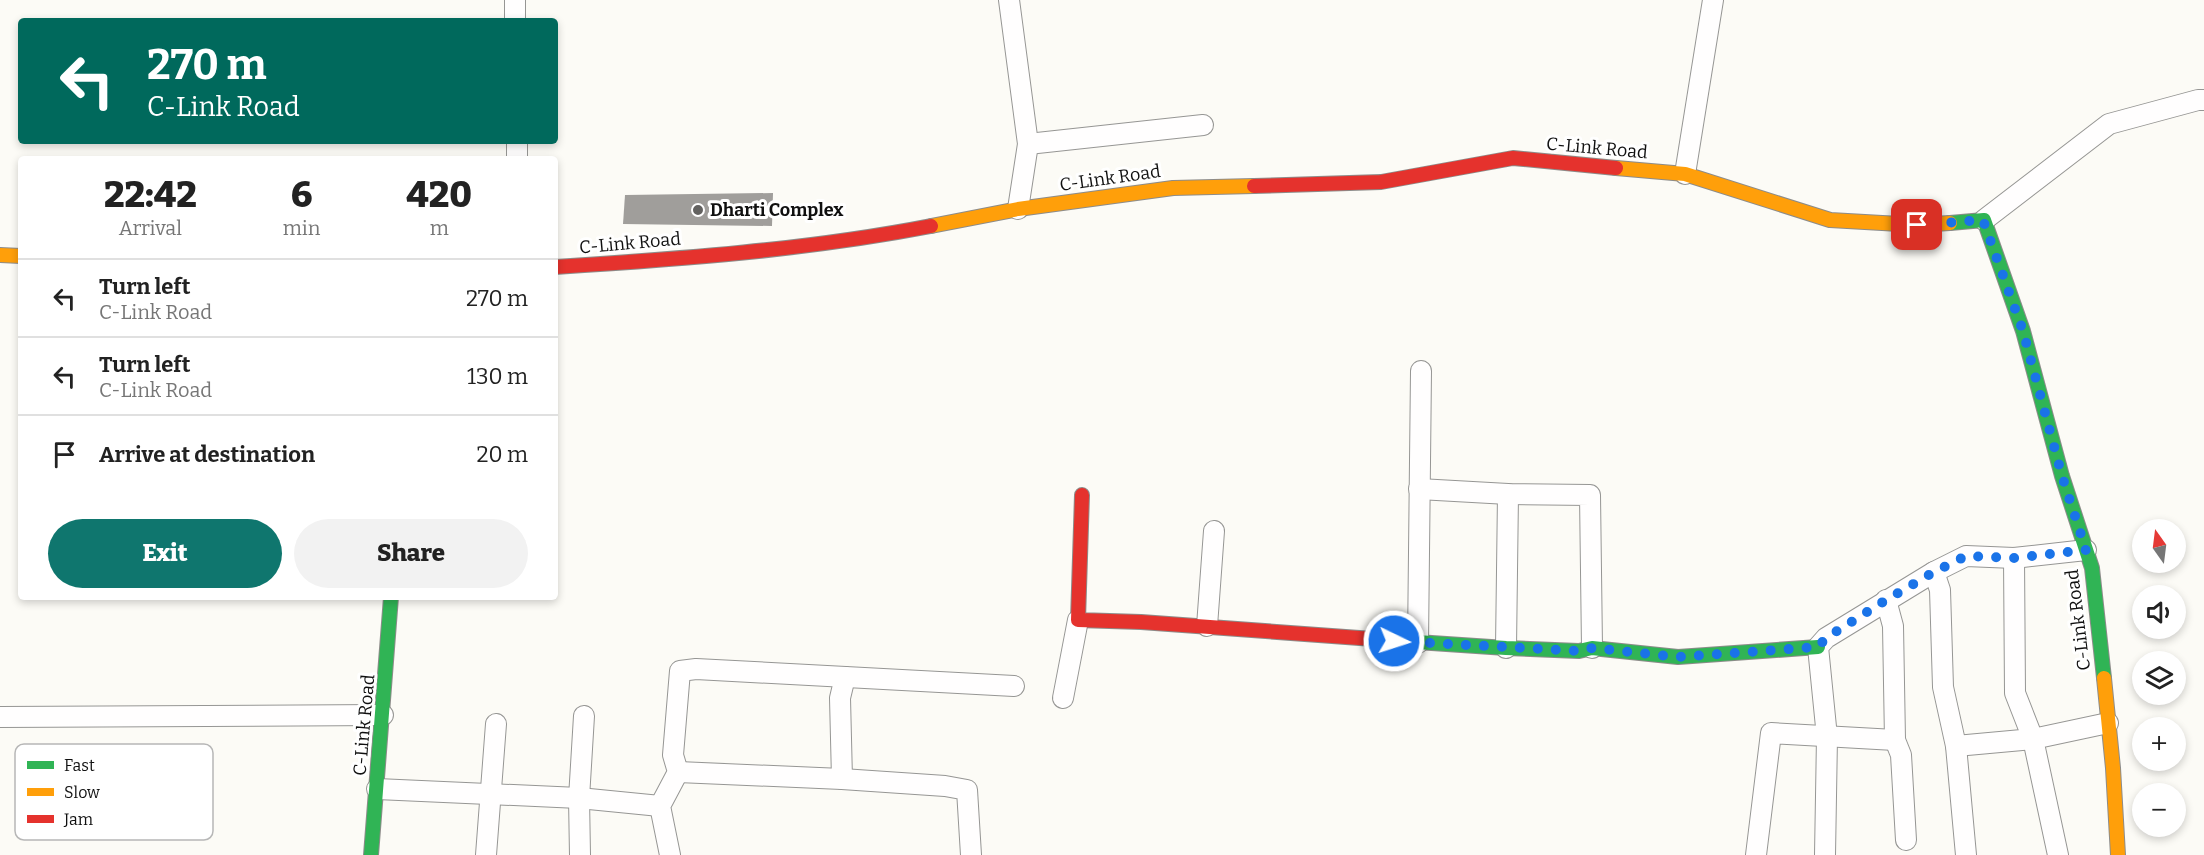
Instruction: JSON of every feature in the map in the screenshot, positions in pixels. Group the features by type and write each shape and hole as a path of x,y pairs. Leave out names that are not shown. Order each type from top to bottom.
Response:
{"street":[{"path":"515,0 515,18"},
{"path":"1009,0 1028,144 1018,209"},
{"path":"1685,174 1713,0"},
{"path":"1983,220 2109,124 2204,100"},
{"path":"1028,144 1203,124"},
{"name":"C-Link Road","path":"558,267 633,262 863,239 1018,209 1173,188 1381,182 1513,158 1685,174 1830,220 1917,225 1983,220 2023,331 2062,476 2092,568 2108,723 2118,855"},
{"path":"0,255 18,256"},
{"path":"1418,643 1421,371"},
{"path":"1419,489 1508,494 1590,495 1592,648"},
{"path":"1506,648 1508,494"},
{"path":"1063,698 1078,620 1082,495"},
{"path":"1207,626 1214,531"},
{"path":"1078,620 1207,626 1506,648 1579,651 1592,648 1678,657 1818,647 1826,638 1886,600 1966,556 2014,558 2086,550"},
{"path":"2014,558 2015,693 2033,739 2058,855"},
{"path":"1934,572 1940,590 1943,687 1956,746 1966,855"},
{"name":"C-Link Road","path":"371,855 392,600"},
{"path":"1886,600 1893,626 1895,740 1901,755 1906,840"},
{"path":"1818,647 1827,737 1825,855"},
{"path":"670,855 660,806 678,772 673,755 680,671 696,669 1014,686"},
{"path":"842,779 840,698 845,677"},
{"path":"0,717 383,715"},
{"path":"580,855 579,798 584,716"},
{"path":"1956,746 2033,739 2108,723"},
{"path":"486,855 496,724"},
{"path":"1756,855 1771,733 1895,740"},
{"path":"678,772 842,779 945,786 967,790 971,855"},
{"path":"376,789 579,798 660,806"}],"building":[{"name":"Dharti Complex","path":"773,193 772,226 623,224 625,195"}],"traffic: fast":[{"path":"1950,223 1984,220 2023,331 2062,476 2092,568 2104,678"},
{"path":"371,855 391,600"},
{"path":"1387,640 1579,651 1592,648 1678,657 1818,647"}],"traffic: slow":[{"path":"1616,168 1685,174 1830,220 1917,225 1950,223"},
{"path":"931,226 1018,209 1173,188 1254,186"},
{"path":"0,255 18,256"},
{"path":"2104,678 2113,768 2118,855"}],"traffic: jam":[{"path":"1254,186 1381,182 1513,158 1616,168"},
{"path":"558,267 696,257 790,247 931,226"},
{"path":"1082,495 1078,620 1141,622 1387,640"}],"place":[{"name":"Dharti Complex","path":"698,210"}],"route":[{"path":"1394,641 1579,651 1592,648 1678,657 1818,647 1826,638 1886,600 1966,556 2014,558 2086,550 2062,476 2023,331 1983,220 1917,225"}]}
